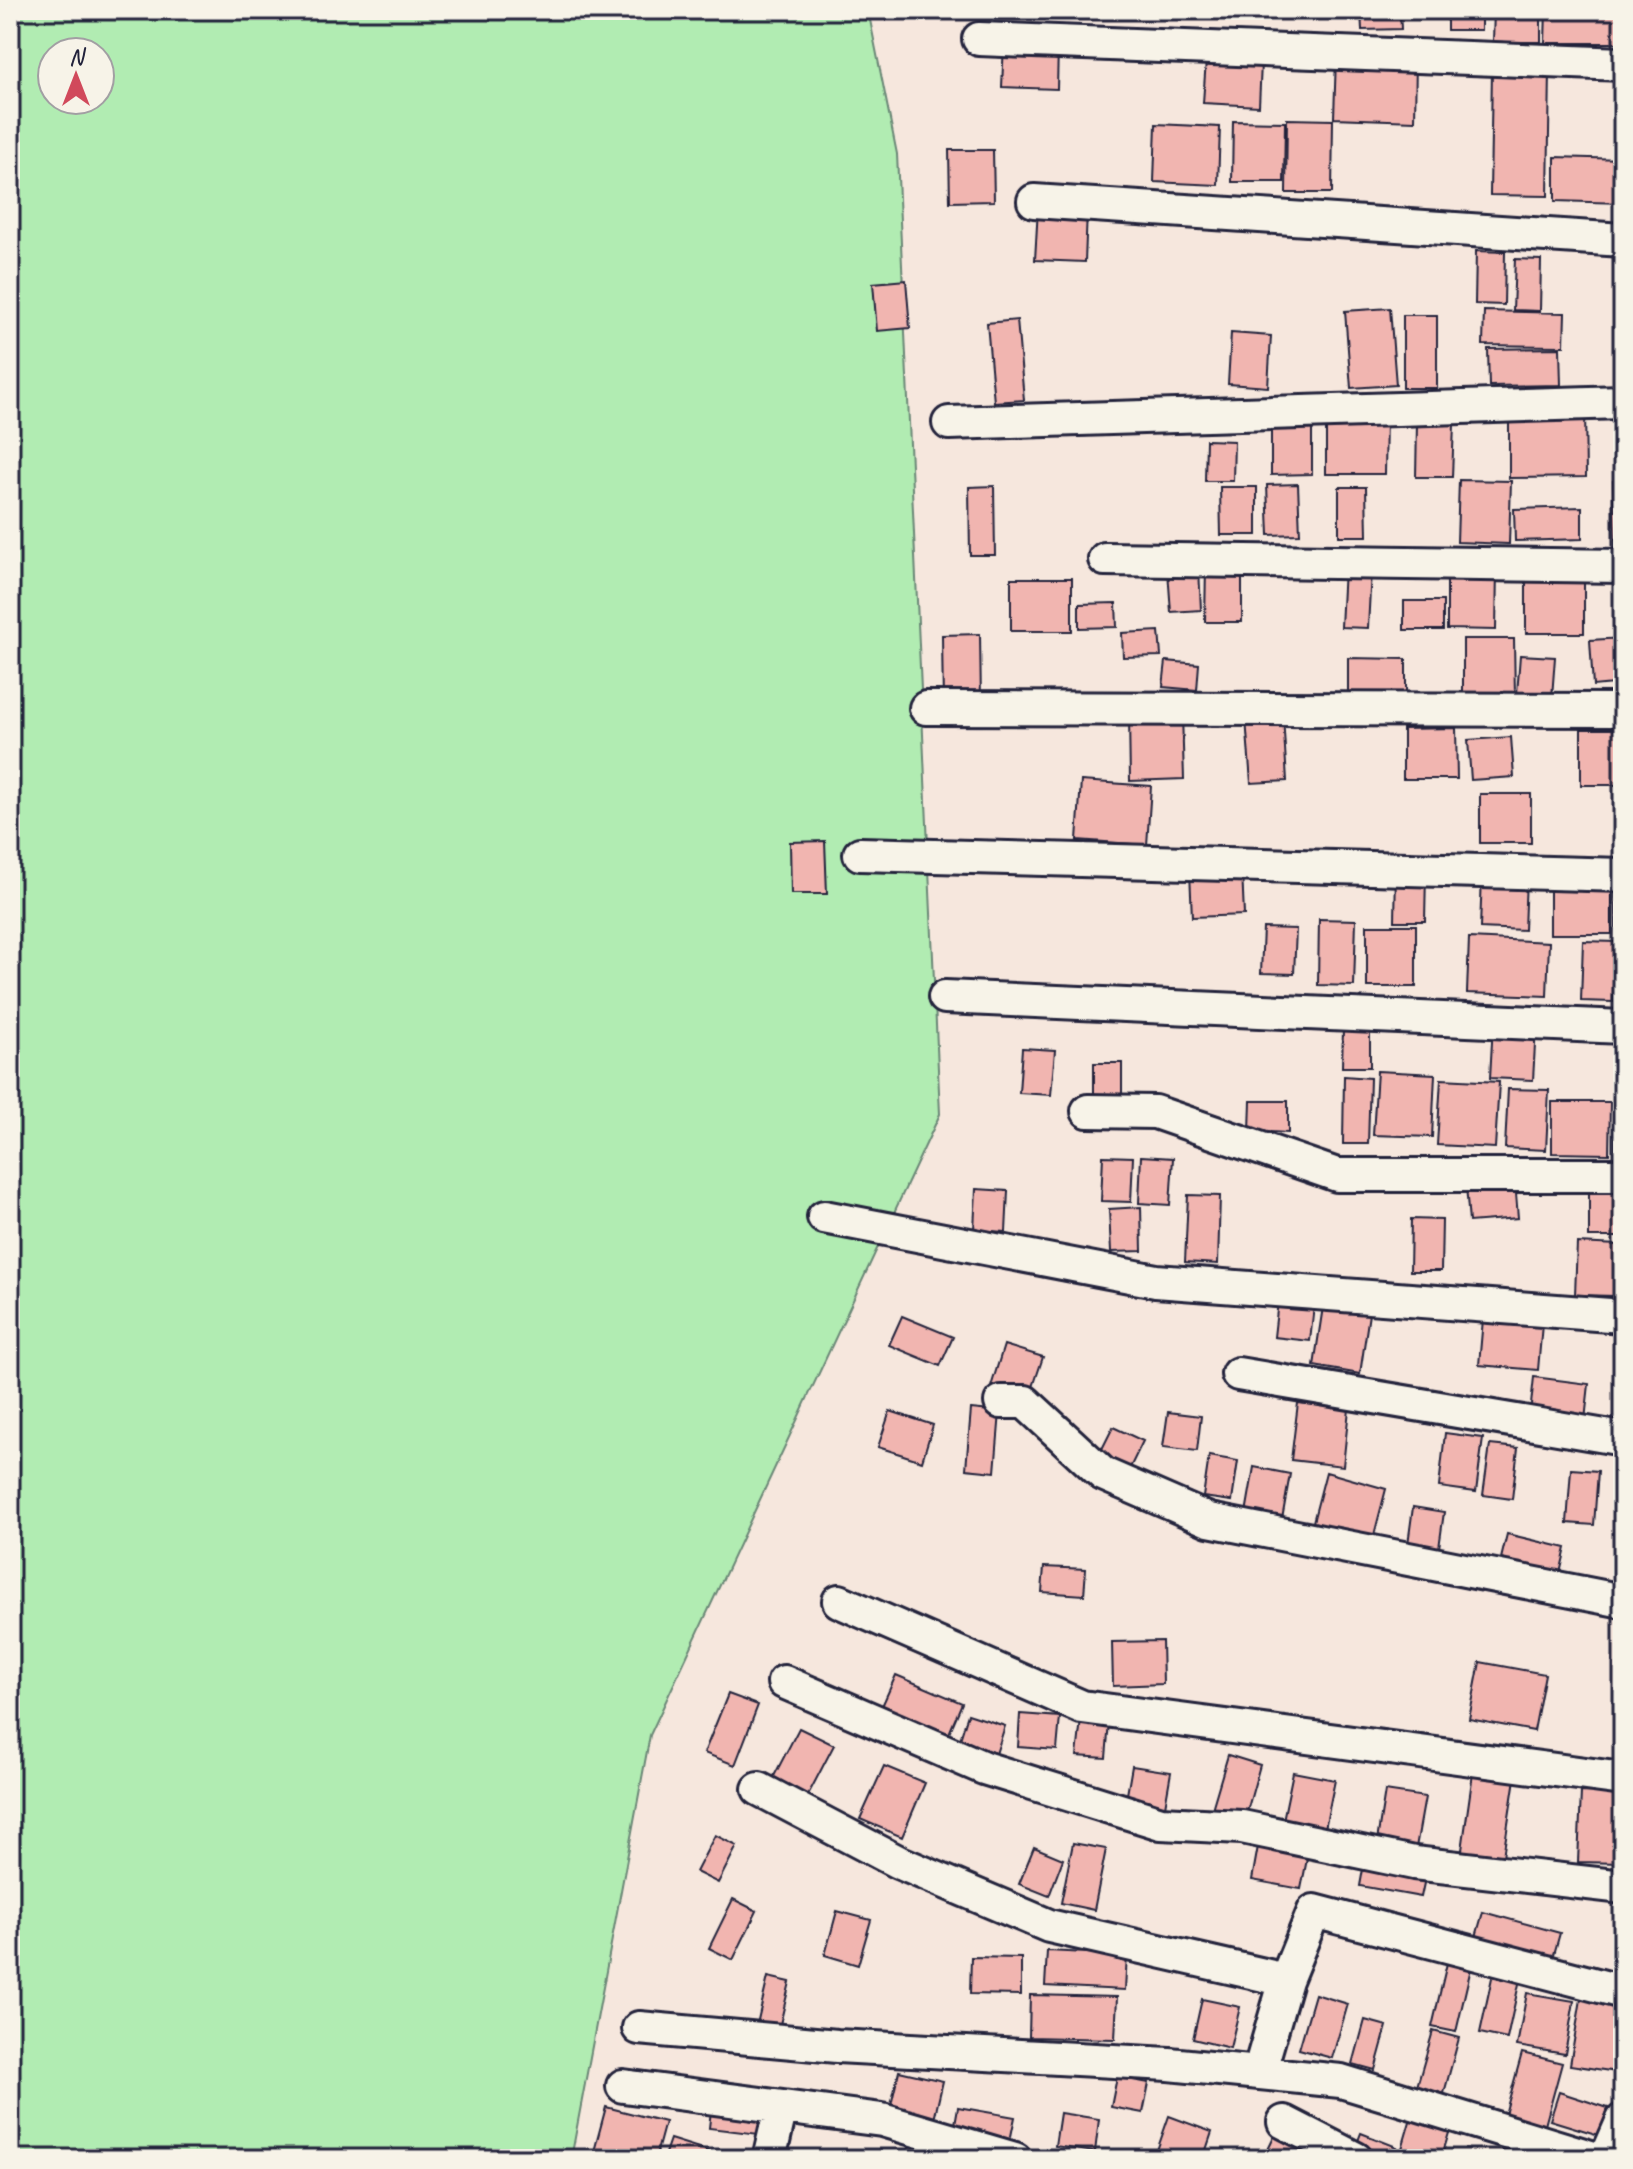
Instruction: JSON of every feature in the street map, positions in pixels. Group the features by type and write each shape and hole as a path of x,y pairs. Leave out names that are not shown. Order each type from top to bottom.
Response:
{"street":[{"path":"979,39 1623,64"},
{"path":"1034,201 1623,240"},
{"path":"949,423 1623,402"},
{"path":"1105,559 1623,566"},
{"path":"926,708 1623,710"},
{"path":"860,854 1623,875"},
{"path":"945,997 1623,1027"},
{"path":"1088,1111 1155,1112 1337,1175 1623,1175"},
{"path":"824,1217 1156,1281 1623,1316"},
{"path":"1238,1374 1623,1439"},
{"path":"1001,1402 1025,1402 1103,1474 1209,1520 1623,1601"},
{"path":"839,1601 1082,1707 1623,1779"},
{"path":"784,1682 984,1768 1161,1823 1242,1827 1414,1863 1623,1887"},
{"path":"759,1789 898,1862 1049,1926 1286,1980"},
{"path":"1259,2073 1286,1980 1314,1911 1623,1992"},
{"path":"639,2028 837,2046 1169,2064 1341,2081 1597,2159"},
{"path":"623,2086 882,2120 1015,2159"},
{"path":"769,2159 781,2107"},
{"path":"1606,2159 1623,2120"},
{"path":"1284,2122 1356,2159"}],"green space":[{"path":"10,10 868,10 897,154 940,1114 650,1735 571,2159 10,2159"}],"building":[{"path":"1191,10 1238,10 1238,15 1191,16"},
{"path":"1249,10 1298,10 1298,15 1248,15"},
{"path":"1309,10 1353,10 1353,17 1308,15"},
{"path":"1361,10 1400,10 1401,29 1362,30"},
{"path":"1447,10 1481,10 1481,30 1447,30"},
{"path":"1494,10 1541,10 1541,42 1493,42"},
{"path":"1546,11 1623,12 1623,43 1545,43"},
{"path":"1004,43 1058,45 1057,89 1002,87"},
{"path":"1336,57 1416,59 1415,121 1334,118"},
{"path":"1206,59 1261,63 1259,106 1203,103"},
{"path":"1492,70 1550,70 1548,196 1490,195"},
{"path":"1287,119 1333,120 1332,193 1286,193"},
{"path":"1233,121 1285,122 1284,182 1232,182"},
{"path":"1156,124 1220,127 1218,185 1154,182"},
{"path":"949,150 993,150 994,201 950,202"},
{"path":"1555,157 1623,159 1623,203 1555,201"},
{"path":"1038,208 1087,210 1085,262 1035,260"},
{"path":"1476,251 1505,252 1504,305 1475,304"},
{"path":"1515,259 1541,260 1540,311 1513,310"},
{"path":"906,280 910,328 877,331 873,283"},
{"path":"1390,308 1396,385 1351,388 1345,311"},
{"path":"1484,311 1565,313 1564,346 1483,345"},
{"path":"1403,315 1437,315 1437,388 1403,388"},
{"path":"1017,320 1024,400 994,402 987,323"},
{"path":"1231,333 1271,336 1268,387 1228,384"},
{"path":"1560,348 1561,385 1489,386 1488,349"},
{"path":"1585,410 1586,477 1509,478 1509,411"},
{"path":"1326,417 1386,418 1385,474 1326,474"},
{"path":"1417,423 1454,424 1452,477 1416,477"},
{"path":"1312,426 1312,474 1271,475 1271,427"},
{"path":"1206,440 1234,441 1233,481 1205,481"},
{"path":"1459,480 1511,481 1509,544 1457,542"},
{"path":"1623,480 1623,546 1615,546 1613,481"},
{"path":"1298,484 1300,534 1269,535 1267,485"},
{"path":"994,486 995,555 970,555 969,487"},
{"path":"1220,487 1257,487 1257,535 1221,535"},
{"path":"1339,487 1366,487 1367,536 1339,536"},
{"path":"1582,507 1582,539 1515,541 1514,509"},
{"path":"1206,567 1242,568 1242,622 1205,622"},
{"path":"1344,568 1371,570 1368,628 1341,627"},
{"path":"1447,568 1497,568 1496,630 1447,629"},
{"path":"1199,569 1201,610 1171,612 1168,571"},
{"path":"1011,578 1072,578 1072,631 1011,631"},
{"path":"1526,582 1584,582 1584,633 1526,633"},
{"path":"1404,601 1443,601 1443,630 1404,630"},
{"path":"1116,603 1117,627 1079,628 1079,604"},
{"path":"1159,631 1161,656 1123,657 1122,633"},
{"path":"980,634 981,704 943,705 942,635"},
{"path":"1623,638 1623,683 1593,686 1590,640"},
{"path":"1463,639 1514,639 1515,698 1463,699"},
{"path":"1520,655 1555,657 1552,697 1517,694"},
{"path":"1348,658 1406,659 1406,695 1348,695"},
{"path":"1166,661 1199,664 1197,690 1163,687"},
{"path":"1182,714 1184,779 1130,781 1129,716"},
{"path":"1283,716 1287,781 1251,783 1246,719"},
{"path":"1456,728 1457,779 1403,779 1403,729"},
{"path":"1581,729 1623,729 1623,785 1581,785"},
{"path":"1511,737 1514,777 1471,780 1468,740"},
{"path":"1081,781 1151,786 1147,845 1077,840"},
{"path":"1480,794 1531,794 1531,843 1480,843"},
{"path":"825,841 827,894 791,894 790,842"},
{"path":"1242,870 1244,915 1192,917 1190,872"},
{"path":"1396,872 1426,872 1425,921 1395,921"},
{"path":"1482,876 1526,877 1524,930 1480,928"},
{"path":"1550,877 1612,877 1612,934 1550,934"},
{"path":"1615,881 1623,881 1623,937 1616,937"},
{"path":"1319,919 1356,920 1354,986 1318,985"},
{"path":"1367,925 1416,925 1416,987 1367,987"},
{"path":"1263,928 1296,929 1294,974 1261,973"},
{"path":"1469,938 1549,942 1547,996 1467,993"},
{"path":"1583,941 1616,942 1613,1002 1581,1001"},
{"path":"1493,1024 1536,1027 1533,1080 1490,1078"},
{"path":"1343,1029 1370,1029 1370,1067 1342,1067"},
{"path":"1022,1048 1055,1050 1051,1095 1019,1093"},
{"path":"1094,1063 1122,1063 1122,1107 1094,1107"},
{"path":"1377,1071 1435,1074 1432,1137 1373,1135"},
{"path":"1344,1076 1370,1078 1368,1144 1343,1144"},
{"path":"1441,1079 1499,1082 1495,1148 1437,1145"},
{"path":"1508,1089 1549,1090 1546,1150 1505,1148"},
{"path":"1251,1101 1288,1101 1288,1133 1250,1131"},
{"path":"1552,1102 1610,1102 1609,1154 1552,1153"},
{"path":"1615,1106 1623,1106 1623,1153 1615,1153"},
{"path":"1103,1156 1133,1157 1131,1202 1101,1201"},
{"path":"1141,1156 1173,1158 1170,1205 1139,1203"},
{"path":"1515,1181 1518,1218 1469,1222 1466,1186"},
{"path":"1589,1186 1623,1186 1623,1237 1589,1237"},
{"path":"976,1189 1008,1191 1006,1232 974,1230"},
{"path":"1188,1195 1220,1196 1218,1264 1185,1262"},
{"path":"1141,1207 1142,1251 1111,1252 1109,1209"},
{"path":"1411,1219 1442,1220 1441,1271 1410,1271"},
{"path":"1577,1243 1618,1245 1616,1296 1575,1295"},
{"path":"1279,1292 1315,1297 1310,1341 1274,1337"},
{"path":"1324,1300 1370,1307 1360,1374 1314,1366"},
{"path":"902,1316 953,1337 940,1366 889,1345"},
{"path":"1483,1319 1542,1324 1538,1370 1479,1365"},
{"path":"1004,1345 1043,1357 1028,1402 990,1390"},
{"path":"1534,1377 1589,1384 1584,1429 1529,1423"},
{"path":"1298,1403 1349,1409 1343,1466 1291,1460"},
{"path":"971,1409 1000,1412 995,1472 966,1469"},
{"path":"890,1411 933,1425 922,1461 878,1447"},
{"path":"1168,1412 1201,1416 1197,1451 1163,1447"},
{"path":"1113,1427 1143,1441 1127,1474 1097,1459"},
{"path":"1445,1433 1483,1438 1476,1492 1439,1487"},
{"path":"1490,1445 1518,1448 1512,1499 1483,1495"},
{"path":"1209,1456 1238,1461 1232,1501 1203,1497"},
{"path":"1254,1467 1290,1474 1281,1525 1245,1519"},
{"path":"1571,1469 1598,1471 1594,1525 1567,1523"},
{"path":"1326,1472 1386,1489 1373,1539 1313,1522"},
{"path":"1413,1507 1444,1512 1439,1548 1408,1544"},
{"path":"1507,1534 1566,1548 1557,1586 1498,1571"},
{"path":"1044,1567 1086,1569 1084,1595 1042,1592"},
{"path":"1162,1641 1163,1684 1113,1686 1112,1642"},
{"path":"1480,1662 1545,1674 1534,1731 1469,1719"},
{"path":"896,1675 962,1703 945,1743 878,1715"},
{"path":"728,1694 758,1705 735,1765 704,1753"},
{"path":"968,1714 1005,1726 994,1760 957,1749"},
{"path":"1020,1714 1060,1717 1057,1750 1018,1747"},
{"path":"1081,1719 1109,1722 1106,1758 1077,1756"},
{"path":"799,1728 834,1745 808,1795 773,1778"},
{"path":"1228,1755 1260,1765 1245,1819 1212,1809"},
{"path":"884,1766 925,1783 902,1837 860,1819"},
{"path":"1132,1766 1171,1772 1164,1812 1125,1806"},
{"path":"1474,1766 1516,1772 1502,1863 1461,1857"},
{"path":"1293,1772 1335,1780 1323,1838 1281,1830"},
{"path":"1385,1791 1425,1797 1415,1853 1376,1847"},
{"path":"1581,1792 1623,1793 1623,1863 1578,1862"},
{"path":"715,1835 737,1846 718,1883 696,1872"},
{"path":"1260,1835 1310,1844 1301,1889 1252,1880"},
{"path":"1073,1843 1106,1849 1094,1910 1061,1903"},
{"path":"1034,1847 1063,1859 1049,1896 1019,1884"},
{"path":"1365,1858 1427,1869 1421,1897 1360,1886"},
{"path":"733,1899 757,1911 733,1960 709,1948"},
{"path":"837,1911 871,1920 858,1965 825,1955"},
{"path":"1483,1912 1560,1933 1551,1965 1474,1944"},
{"path":"1047,1951 1127,1955 1125,1990 1045,1986"},
{"path":"971,1957 1021,1958 1021,1995 970,1994"},
{"path":"1447,1963 1471,1968 1456,2032 1432,2027"},
{"path":"1493,1973 1520,1979 1507,2039 1480,2033"},
{"path":"768,1977 790,1982 777,2037 755,2033"},
{"path":"1527,1993 1574,2001 1565,2054 1517,2046"},
{"path":"1315,1994 1348,2004 1332,2058 1299,2049"},
{"path":"1030,1995 1117,1997 1115,2039 1029,2037"},
{"path":"1202,1999 1240,2007 1230,2048 1193,2039"},
{"path":"1581,1999 1623,2006 1617,2072 1570,2065"},
{"path":"1365,2020 1387,2026 1375,2070 1353,2064"},
{"path":"1433,2031 1459,2038 1443,2097 1416,2090"},
{"path":"1522,2053 1562,2063 1544,2129 1504,2118"},
{"path":"899,2071 943,2081 933,2124 889,2114"},
{"path":"1117,2077 1149,2083 1143,2113 1111,2107"},
{"path":"1559,2092 1608,2108 1599,2135 1550,2120"},
{"path":"712,2101 771,2110 767,2135 709,2128"},
{"path":"606,2107 665,2122 655,2159 592,2159"},
{"path":"958,2107 1015,2117 1010,2141 954,2130"},
{"path":"1413,2111 1452,2123 1441,2159 1399,2159"},
{"path":"1060,2113 1099,2119 1095,2152 1055,2146"},
{"path":"1169,2116 1212,2132 1203,2159 1154,2159"},
{"path":"1277,2130 1323,2159 1263,2159"},
{"path":"1361,2133 1397,2147 1393,2159 1368,2159 1353,2154"},
{"path":"670,2139 734,2159 663,2159"},
{"path":"910,2145 950,2159 905,2159"}]}
